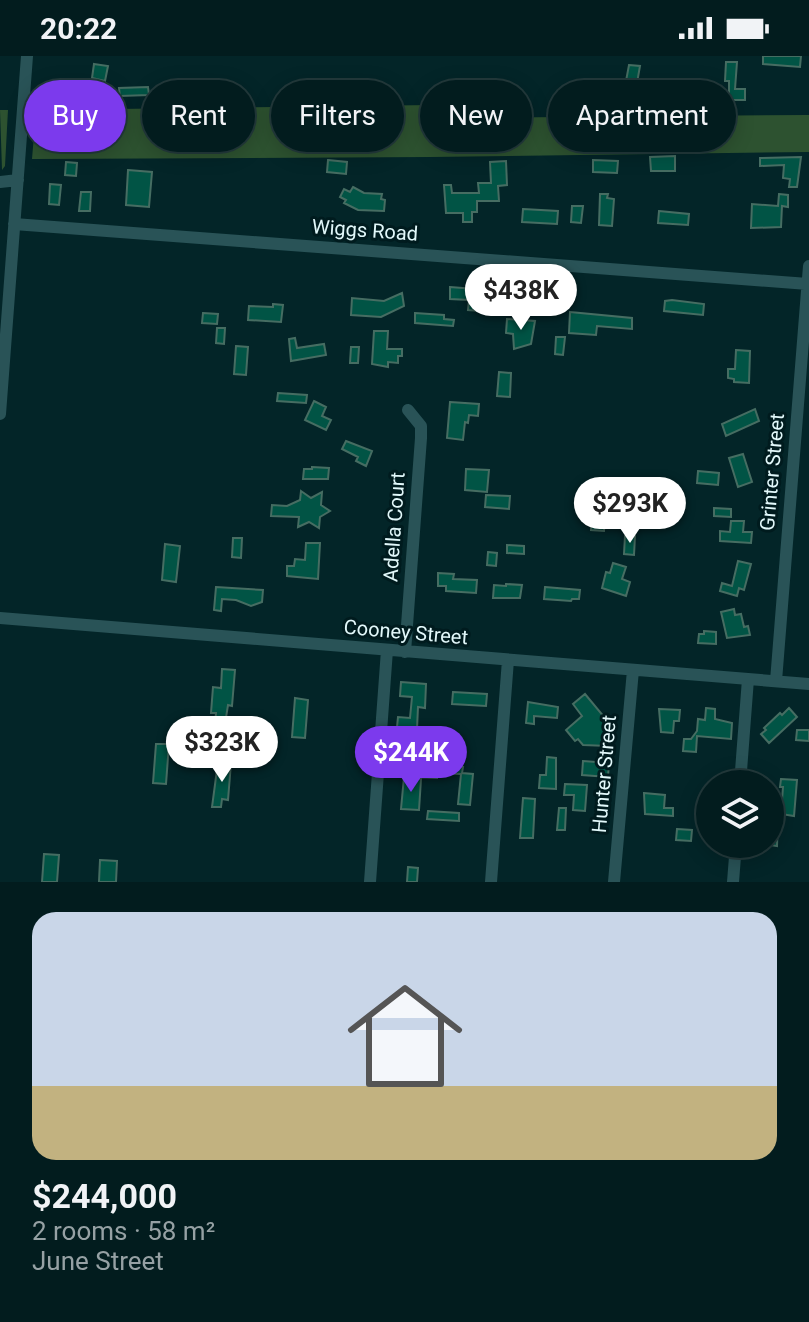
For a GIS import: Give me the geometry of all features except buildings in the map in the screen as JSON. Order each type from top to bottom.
[{"type":"street","points":[[0,414],[27,56]]},
{"type":"street","points":[[0,182],[18,180]]},
{"type":"street","name":"Wiggs Road","points":[[14,224],[808,284]]},
{"type":"street","name":"Grinter Street","points":[[776,681],[809,266]]},
{"type":"street","name":"Adella Court","points":[[405,652],[421,426],[408,410]]},
{"type":"street","name":"Cooney Street","points":[[0,618],[809,684]]},
{"type":"street","points":[[370,882],[387,650]]},
{"type":"street","points":[[491,882],[508,660]]},
{"type":"street","name":"Hunter Street","points":[[614,882],[633,670]]},
{"type":"street","points":[[741,770],[748,679]]},
{"type":"street","points":[[733,882],[735,858]]},
{"type":"green space","points":[[404,105],[420,105],[420,152],[532,152],[532,117],[548,117],[548,152],[736,152],[736,116],[809,115],[809,152],[32,159],[33,152],[126,152],[126,109],[142,109],[142,152],[255,152],[255,107],[271,107],[271,152],[404,152]]},
{"type":"green space","points":[[0,110],[8,110],[5,166],[2,170]]}]
